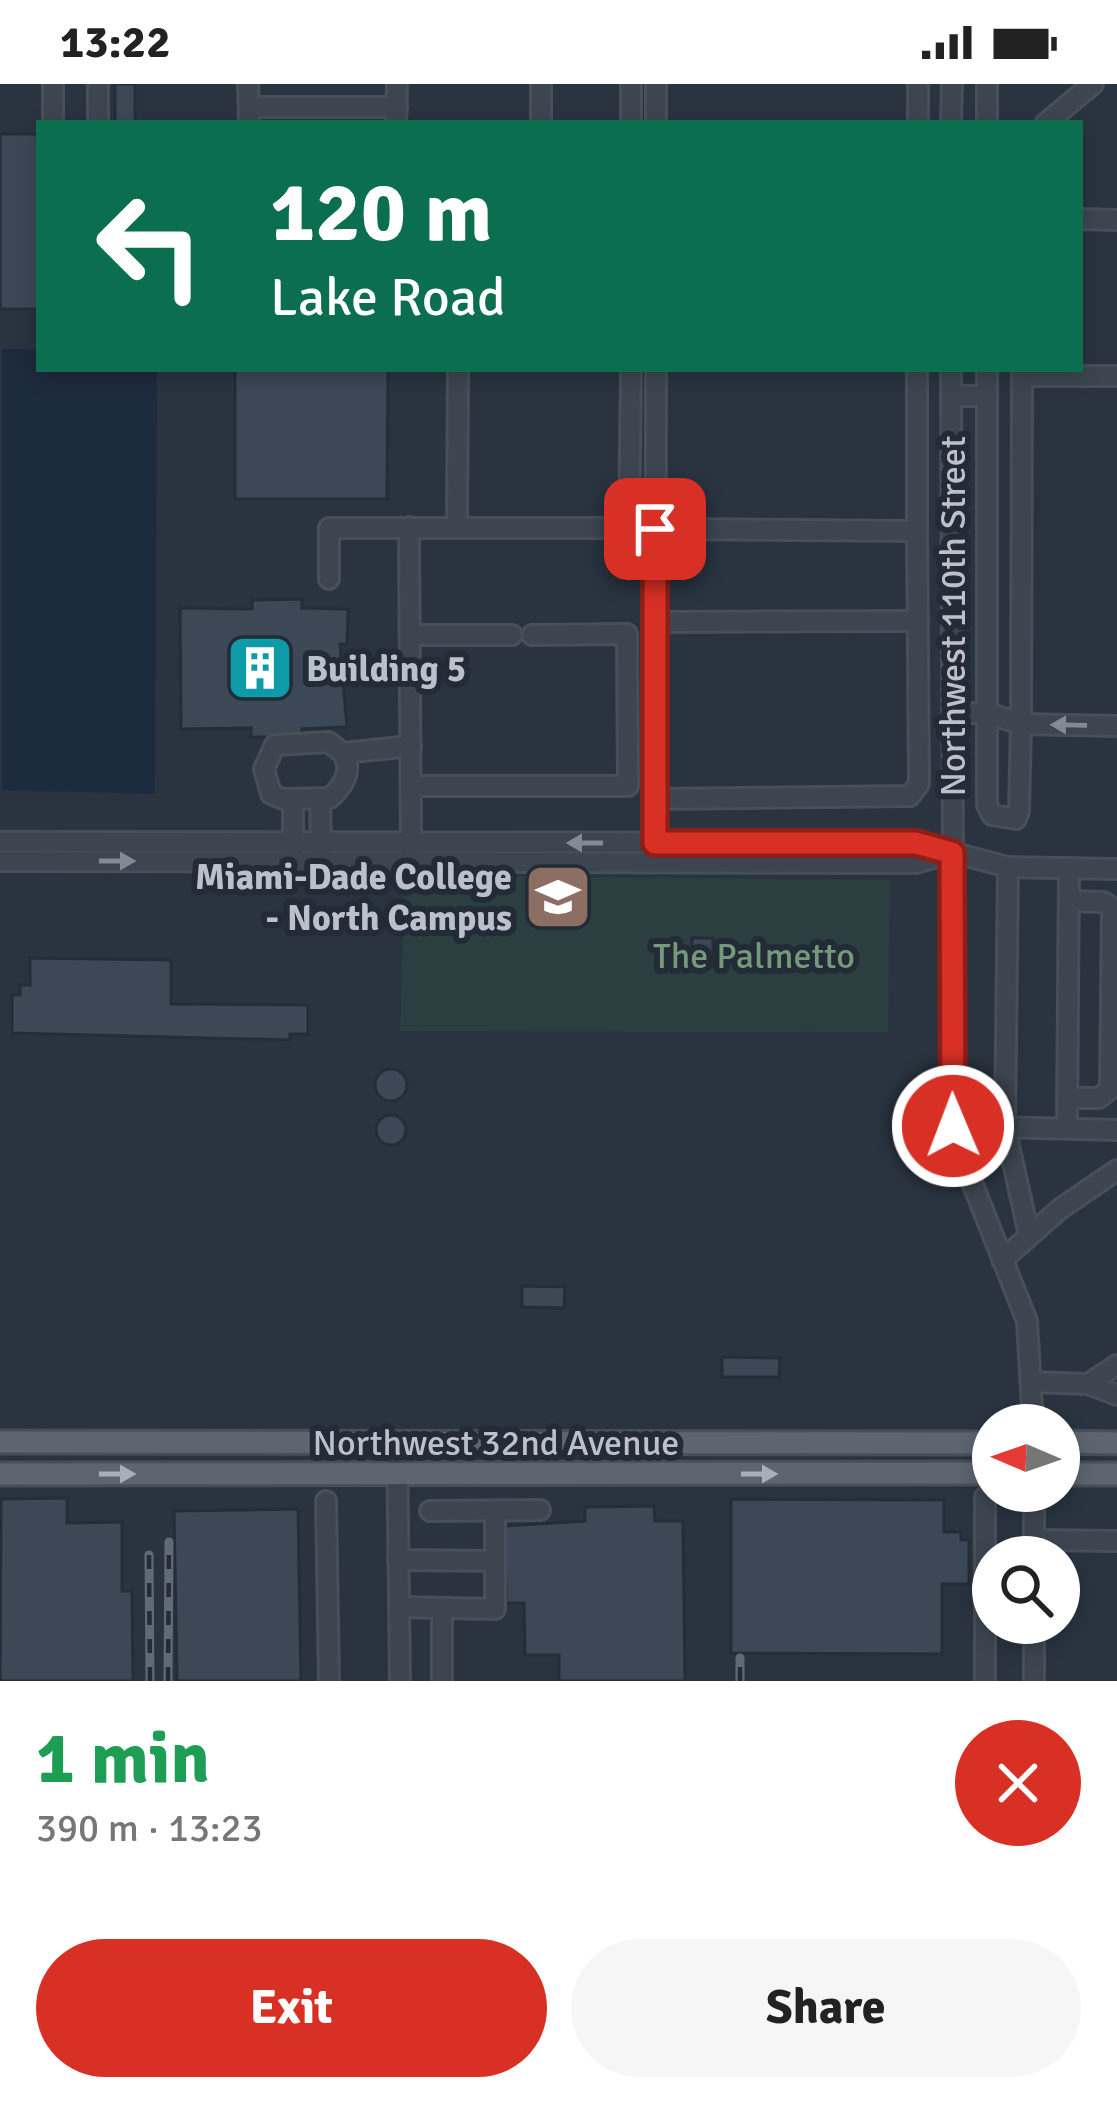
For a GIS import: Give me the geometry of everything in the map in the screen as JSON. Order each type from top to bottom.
[{"type":"main road","name":"Northwest 32nd Avenue","points":[[0,1442],[972,1443]]},
{"type":"main road","points":[[1080,1442],[1117,1443]]},
{"type":"main road","name":"Northwest 32nd Avenue","points":[[0,1474],[972,1473]]},
{"type":"main road","points":[[1080,1474],[1117,1474]]},
{"type":"street","points":[[53,84],[53,118]]},
{"type":"street","points":[[98,84],[98,118]]},
{"type":"street","points":[[248,84],[249,115],[396,115],[397,84]]},
{"type":"street","points":[[541,84],[541,120]]},
{"type":"street","points":[[918,84],[918,120]]},
{"type":"street","points":[[952,84],[952,120]]},
{"type":"street","points":[[987,84],[987,120]]},
{"type":"street","points":[[1050,120],[1093,84]]},
{"type":"street","points":[[631,120],[631,87],[656,87],[656,120]]},
{"type":"street","points":[[1083,220],[1117,220]]},
{"type":"street","points":[[457,526],[458,372]]},
{"type":"street","points":[[328,579],[329,528],[629,528],[631,372]]},
{"type":"street","points":[[655,852],[656,372]]},
{"type":"street","points":[[655,799],[910,796],[919,784],[917,372]]},
{"type":"street","name":"Northwest 110th Street","points":[[951,372],[953,1126],[963,1173],[1027,1321],[1033,1404]]},
{"type":"street","points":[[987,372],[987,805],[998,819],[1016,819],[1019,811],[1022,373],[1117,376]]},
{"type":"street","points":[[951,396],[988,396]]},
{"type":"street","points":[[409,526],[411,852]]},
{"type":"street","points":[[655,529],[917,531]]},
{"type":"street","points":[[655,622],[918,621]]},
{"type":"street","points":[[411,786],[628,786],[627,634],[532,634]]},
{"type":"street","points":[[410,635],[512,635]]},
{"type":"street","points":[[952,713],[988,713],[1022,724],[1117,726]]},
{"type":"street","points":[[328,742],[343,753],[348,771],[343,786],[331,798],[293,800],[271,794],[266,784],[267,754],[274,745],[328,742]]},
{"type":"street","points":[[343,753],[411,746]]},
{"type":"street","points":[[320,799],[321,852]]},
{"type":"street","points":[[293,800],[294,852]]},
{"type":"street","points":[[0,842],[294,852]]},
{"type":"street","points":[[0,861],[294,852],[655,852],[916,843],[1008,867],[1117,869]]},
{"type":"street","points":[[1008,867],[1005,1126],[1029,1235]]},
{"type":"street","points":[[1067,1128],[1069,868]]},
{"type":"street","points":[[1067,1098],[1099,1099],[1111,1089],[1112,908],[1104,902],[1069,902]]},
{"type":"street","points":[[953,1126],[1117,1130]]},
{"type":"street","points":[[1001,1260],[1117,1170]]},
{"type":"street","points":[[1088,1384],[1117,1365]]},
{"type":"street","points":[[1033,1382],[1088,1384],[1117,1395]]},
{"type":"street","points":[[398,1443],[400,1681]]},
{"type":"street","points":[[326,1501],[329,1681]]},
{"type":"street","points":[[430,1511],[539,1510]]},
{"type":"street","points":[[399,1607],[495,1609],[495,1511]]},
{"type":"street","points":[[985,1512],[985,1681]]},
{"type":"street","points":[[1080,1544],[1117,1541]]},
{"type":"street","points":[[398,1559],[495,1561]]},
{"type":"street","points":[[442,1608],[442,1681]]},
{"type":"street","points":[[1034,1644],[1034,1681]]},
{"type":"green space","name":"The Palmetto","points":[[405,875],[890,880],[888,1032],[400,1031]]},
{"type":"water","points":[[2,349],[36,349],[36,372],[157,372],[155,794],[2,790]]},
{"type":"building","points":[[115,84],[135,84],[135,120],[115,120]]},
{"type":"building","points":[[0,134],[36,134],[36,309],[0,309]]},
{"type":"building","points":[[235,372],[388,372],[387,499],[235,499]]},
{"type":"building","name":"Building 5","points":[[302,599],[302,608],[348,609],[347,645],[340,644],[347,727],[302,729],[301,737],[251,737],[251,728],[181,729],[180,608],[252,609],[252,600]]},
{"type":"building","points":[[692,938],[713,938],[713,966],[692,967]]},
{"type":"building","points":[[30,958],[171,960],[171,1004],[308,1005],[308,1034],[290,1034],[290,1040],[12,1033],[12,995],[20,995],[20,985],[30,985]]},
{"type":"building","points":[[391,1069],[402,1074],[407,1085],[402,1096],[391,1101],[380,1096],[375,1085],[380,1074]]},
{"type":"building","points":[[391,1115],[402,1119],[406,1130],[402,1141],[391,1145],[380,1141],[376,1130],[380,1119]]},
{"type":"building","points":[[522,1286],[565,1287],[564,1308],[522,1307]]},
{"type":"building","points":[[722,1357],[780,1358],[779,1377],[722,1377]]},
{"type":"building","points":[[67,1498],[67,1523],[122,1522],[122,1591],[132,1591],[133,1681],[0,1681],[1,1499]]},
{"type":"building","points":[[731,1499],[944,1500],[944,1532],[961,1532],[961,1540],[969,1540],[969,1584],[942,1584],[942,1654],[731,1653]]},
{"type":"building","points":[[654,1506],[655,1521],[683,1521],[685,1681],[559,1681],[559,1655],[525,1655],[524,1603],[506,1603],[505,1526],[585,1521],[585,1507]]},
{"type":"building","points":[[298,1509],[301,1681],[177,1681],[174,1511]]},
{"type":"railway","points":[[168,1681],[169,1542]]},
{"type":"railway","points":[[149,1555],[150,1681]]},
{"type":"railway","points":[[740,1658],[740,1681]]},
{"type":"place","name":"Building 5","points":[[260,668]]},
{"type":"place","name":"Miami-Dade College - North Campus","points":[[558,897]]},
{"type":"route","points":[[655,529],[655,843],[916,843],[952,853],[953,1126]]}]
